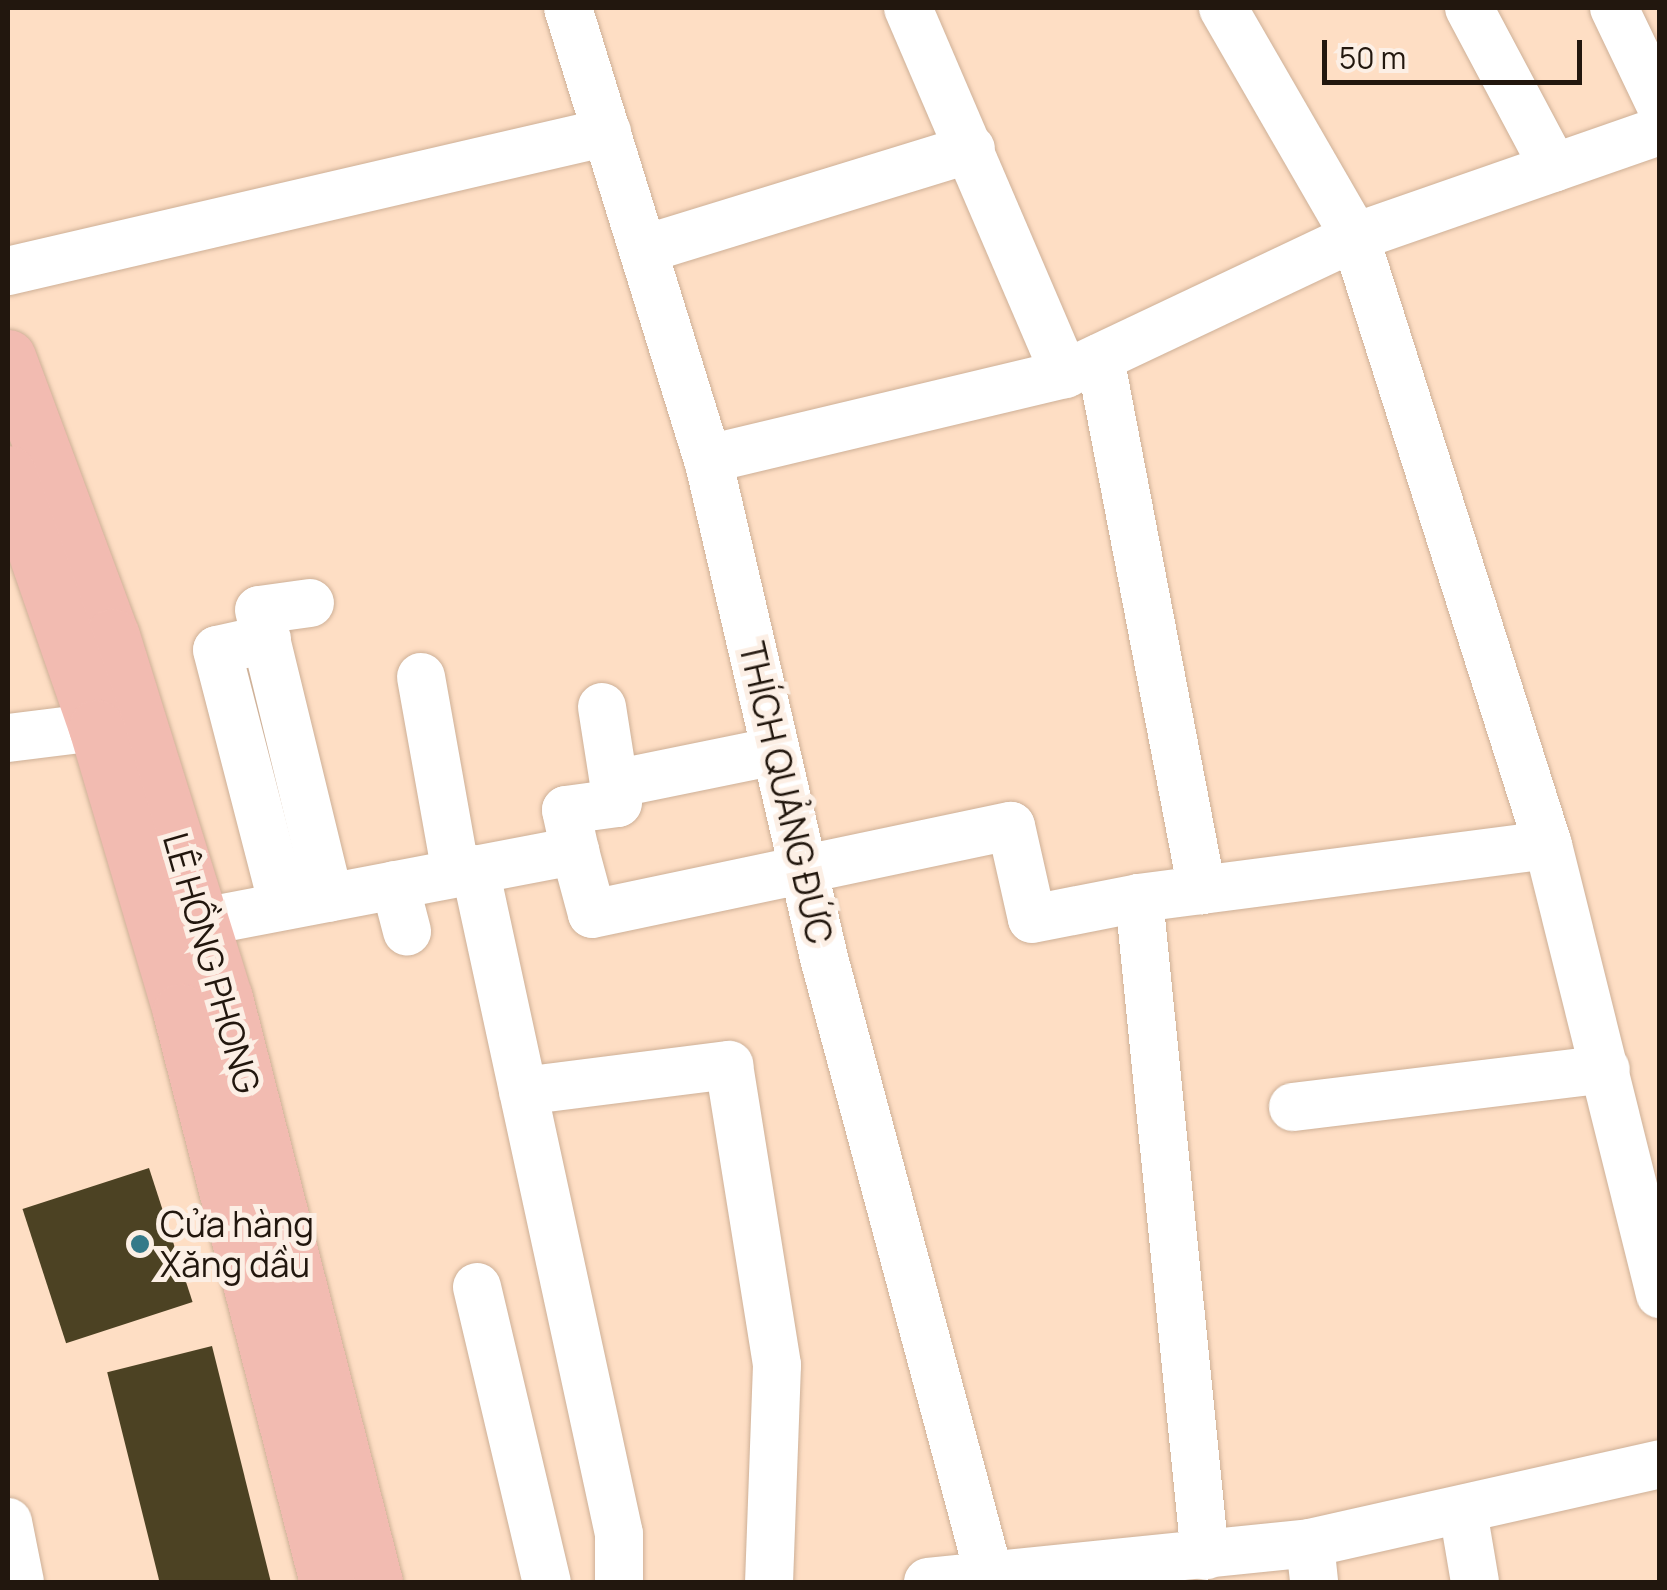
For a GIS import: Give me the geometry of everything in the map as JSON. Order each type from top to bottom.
[{"type":"main road","name":"LÊ HỒNG PHONG","points":[[8,357],[112,636],[202,922],[202,1005]]},
{"type":"main road","name":"LÊ HỒNG PHONG","points":[[8,473],[96,727],[202,1005],[249,1178],[375,1582]]},
{"type":"main road","name":"LÊ HỒNG PHONG","points":[[249,1178],[327,1582]]},
{"type":"street","name":"THÍCH QUẢNG ĐỨC","points":[[568,8],[708,459],[803,866],[991,1580]]},
{"type":"street","points":[[908,8],[971,150],[1083,366],[1202,890]]},
{"type":"street","points":[[1223,8],[1355,236],[1548,846],[1660,1294]]},
{"type":"street","points":[[1469,8],[1554,168]]},
{"type":"street","points":[[1614,8],[1660,104]]},
{"type":"street","points":[[708,459],[1083,366],[1355,236],[1660,131]]},
{"type":"street","points":[[8,271],[607,132]]},
{"type":"street","points":[[645,249],[971,150]]},
{"type":"street","points":[[306,902],[217,650],[266,640],[259,610],[310,603]]},
{"type":"street","points":[[421,677],[466,871],[524,1091],[619,1534],[619,1582]]},
{"type":"street","points":[[602,707],[618,803],[566,810],[592,914],[803,866],[1011,826],[1032,919],[1139,898],[1548,846]]},
{"type":"street","points":[[8,738],[96,727]]},
{"type":"street","points":[[614,784],[776,751]]},
{"type":"street","points":[[202,922],[575,851]]},
{"type":"street","points":[[395,885],[406,931]]},
{"type":"street","points":[[1139,898],[1205,1556]]},
{"type":"street","points":[[524,1091],[729,1065],[776,1365],[769,1582]]},
{"type":"street","points":[[1293,1107],[1606,1069]]},
{"type":"street","points":[[477,1287],[546,1582]]},
{"type":"street","points":[[928,1582],[991,1580],[1205,1556],[1312,1563],[1463,1511],[1660,1464]]},
{"type":"street","points":[[1463,1511],[1475,1582]]},
{"type":"street","points":[[8,1522],[20,1582]]},
{"type":"building","points":[[149,1168],[193,1302],[66,1343],[23,1209]]},
{"type":"building","points":[[212,1346],[271,1582],[160,1582],[107,1372]]},
{"type":"place","name":"Cửa hàng Xăng dầu","points":[[140,1244]]}]
